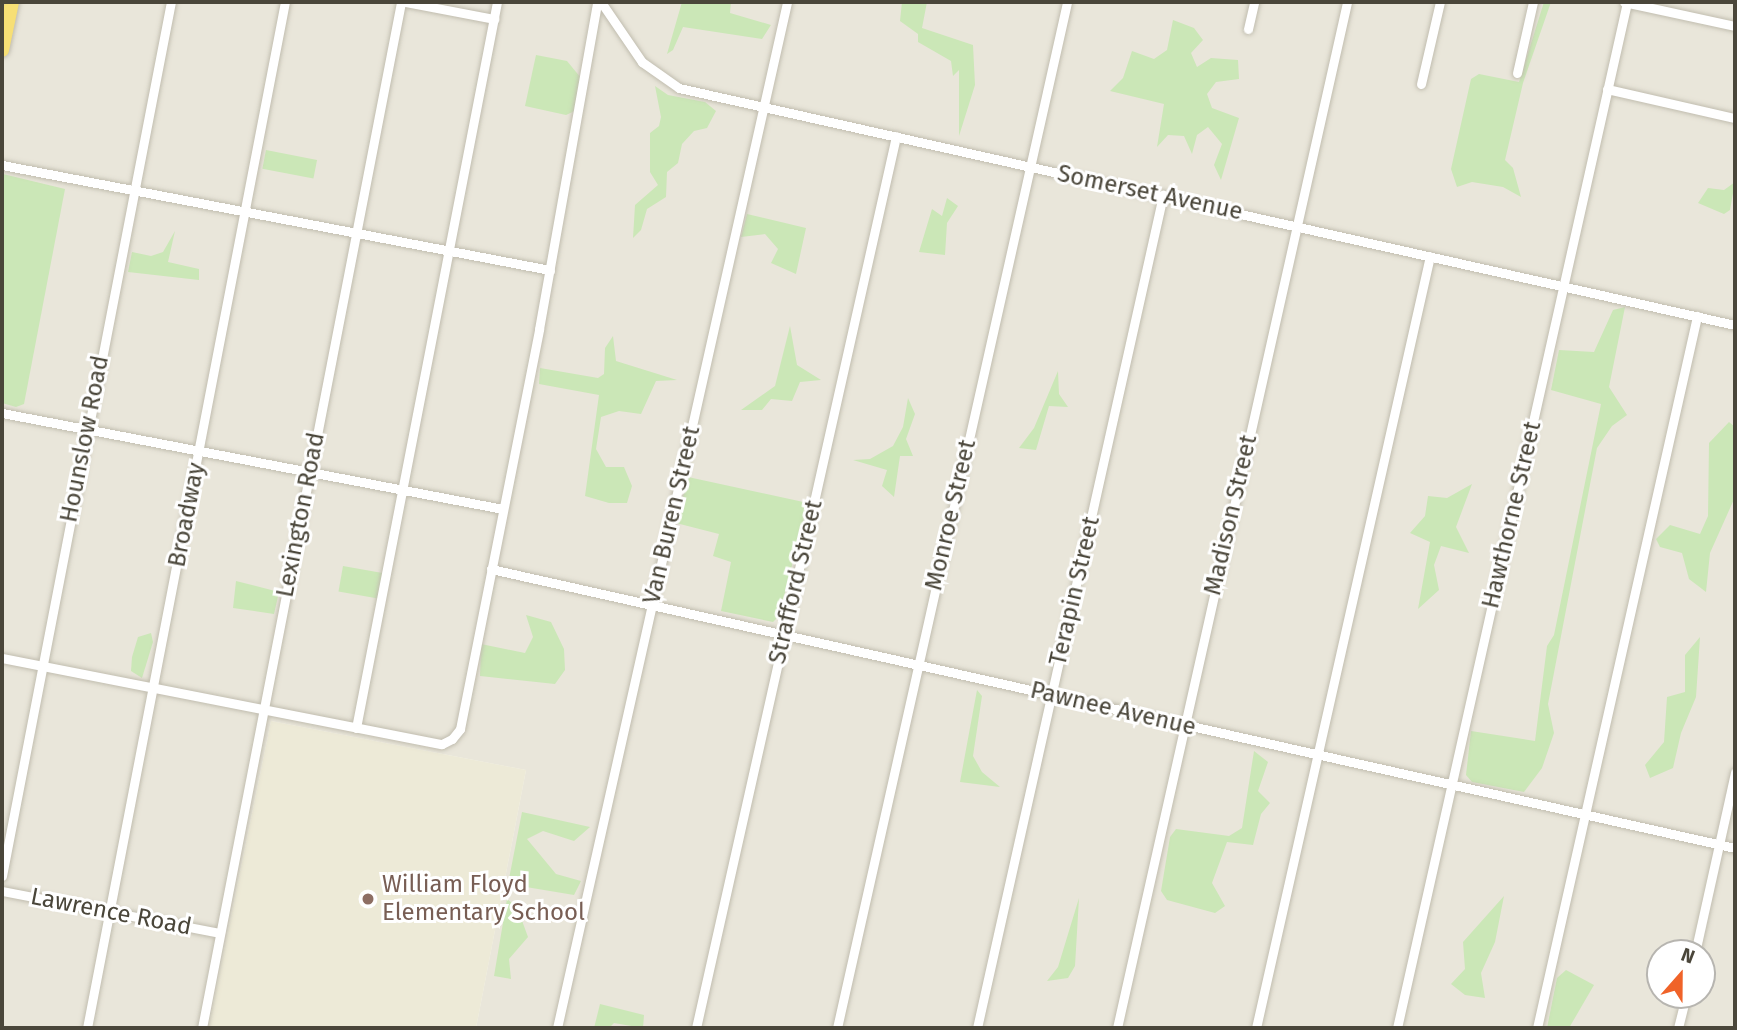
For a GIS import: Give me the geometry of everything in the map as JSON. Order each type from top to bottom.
[{"type":"highway","points":[[2,50],[12,2]]},
{"type":"street","name":"Hounslow Road","points":[[2,876],[171,2]]},
{"type":"street","name":"Broadway","points":[[87,1028],[285,2]]},
{"type":"street","points":[[403,2],[494,19]]},
{"type":"street","name":"Lexington Road","points":[[202,1028],[355,232],[403,2]]},
{"type":"street","points":[[356,727],[498,2]]},
{"type":"street","points":[[2,657],[442,744],[460,729],[550,270],[599,2]]},
{"type":"street","name":"Somerset Avenue","points":[[599,2],[642,62],[662,80],[764,107],[1735,325]]},
{"type":"street","name":"Van Buren Street","points":[[557,1028],[787,2]]},
{"type":"street","name":"Monroe Street","points":[[837,1028],[1067,2]]},
{"type":"street","points":[[1248,29],[1254,2]]},
{"type":"street","name":"Madison Street","points":[[1117,1028],[1347,2]]},
{"type":"street","points":[[1421,84],[1440,2]]},
{"type":"street","points":[[1517,73],[1533,2]]},
{"type":"street","points":[[1626,2],[1735,26]]},
{"type":"street","name":"Hawthorne Street","points":[[1397,1028],[1626,2]]},
{"type":"street","points":[[1608,89],[1735,118]]},
{"type":"street","name":"Strafford Street","points":[[696,1028],[896,136]]},
{"type":"street","points":[[2,165],[550,270]]},
{"type":"street","name":"Terapin Street","points":[[977,1028],[1163,195]]},
{"type":"street","points":[[1256,1028],[1430,256]]},
{"type":"street","points":[[1537,1028],[1697,316]]},
{"type":"street","points":[[2,413],[503,509]]},
{"type":"street","name":"Pawnee Avenue","points":[[491,569],[1735,848]]},
{"type":"street","points":[[1698,939],[1735,772]]},
{"type":"street","name":"Lawrence Road","points":[[2,891],[220,933]]},
{"type":"street","points":[[1678,1028],[1683,1009]]},
{"type":"shaded area","points":[[2,2],[1735,2],[1735,1028],[476,1028],[526,770],[271,721],[208,1028],[2,1028]]},
{"type":"shaded area","name":"William Floyd Elementary School","points":[[271,721],[526,770],[476,1028],[208,1028]]},
{"type":"green space","points":[[682,2],[731,2],[730,13],[771,25],[762,39],[683,27],[673,50],[667,54]]},
{"type":"green space","points":[[902,2],[927,2],[922,28],[973,45],[975,85],[959,136],[959,70],[953,76],[951,61],[918,42],[918,34],[900,21]]},
{"type":"green space","points":[[1544,2],[1551,2],[1523,83],[1505,160],[1513,168],[1521,197],[1503,187],[1472,182],[1457,187],[1451,169],[1471,79],[1479,74],[1519,82]]},
{"type":"green space","points":[[1173,20],[1194,28],[1203,40],[1191,53],[1197,67],[1211,58],[1238,60],[1239,79],[1216,82],[1207,94],[1212,108],[1239,118],[1221,180],[1214,165],[1222,144],[1208,127],[1197,135],[1192,154],[1184,136],[1168,135],[1157,147],[1164,104],[1110,91],[1123,78],[1132,51],[1154,59],[1167,50]]},
{"type":"green space","points":[[536,55],[567,61],[581,78],[575,111],[566,115],[525,106]]},
{"type":"green space","points":[[655,86],[668,95],[705,102],[716,111],[707,128],[694,131],[682,144],[678,163],[667,172],[666,197],[647,209],[641,230],[633,238],[635,205],[658,185],[650,172],[650,133],[659,126],[661,117]]},
{"type":"green space","points":[[266,150],[317,160],[313,179],[262,169]]},
{"type":"green space","points":[[3,174],[65,189],[24,404],[16,407],[2,403]]},
{"type":"green space","points":[[1735,182],[1730,210],[1724,214],[1698,203],[1708,188],[1724,190]]},
{"type":"green space","points":[[947,198],[958,206],[947,223],[945,255],[919,252],[932,209],[942,216]]},
{"type":"green space","points":[[747,214],[806,228],[796,274],[771,263],[778,249],[765,234],[741,237]]},
{"type":"green space","points":[[175,231],[168,262],[199,269],[199,280],[128,272],[132,252],[151,256],[163,252]]},
{"type":"green space","points":[[1625,307],[1609,387],[1627,415],[1612,426],[1597,448],[1548,704],[1554,733],[1542,768],[1524,792],[1472,782],[1466,775],[1471,731],[1535,741],[1547,646],[1554,635],[1601,404],[1551,390],[1559,350],[1594,352],[1613,310]]},
{"type":"green space","points":[[790,326],[797,365],[821,380],[800,382],[792,401],[771,399],[762,410],[741,410],[775,386]]},
{"type":"green space","points":[[613,336],[616,361],[677,380],[656,381],[641,414],[619,411],[601,417],[596,449],[606,467],[624,467],[632,486],[627,503],[609,503],[585,496],[599,395],[539,384],[540,368],[598,378],[604,374],[605,348]]},
{"type":"green space","points":[[1058,371],[1059,394],[1068,407],[1049,406],[1036,450],[1019,448],[1034,428]]},
{"type":"green space","points":[[908,398],[915,414],[906,439],[913,456],[900,456],[894,497],[882,486],[887,470],[853,460],[870,459],[893,446],[903,427]]},
{"type":"green space","points":[[1729,422],[1735,427],[1735,497],[1710,553],[1706,592],[1689,579],[1682,553],[1660,547],[1656,539],[1670,525],[1700,534],[1708,516],[1709,443]]},
{"type":"green space","points":[[688,477],[808,503],[779,616],[773,622],[721,611],[731,562],[713,556],[719,534],[676,523]]},
{"type":"green space","points":[[1472,484],[1456,527],[1469,553],[1441,546],[1434,565],[1439,590],[1418,609],[1430,542],[1410,533],[1425,516],[1428,496],[1447,498]]},
{"type":"green space","points":[[343,566],[382,573],[378,599],[338,592]]},
{"type":"green space","points":[[236,581],[279,592],[274,614],[233,608]]},
{"type":"green space","points":[[526,615],[551,622],[564,649],[565,670],[555,684],[480,676],[481,644],[525,653],[533,637]]},
{"type":"green space","points":[[151,633],[153,642],[142,678],[131,671],[132,657],[138,637]]},
{"type":"green space","points":[[1700,637],[1696,697],[1681,733],[1673,768],[1650,778],[1645,765],[1664,742],[1667,697],[1685,692],[1685,655]]},
{"type":"green space","points":[[977,690],[982,696],[973,756],[982,772],[1000,787],[960,782]]},
{"type":"green space","points":[[1254,751],[1268,762],[1258,791],[1270,803],[1261,814],[1253,845],[1227,842],[1212,883],[1225,906],[1215,913],[1167,900],[1161,891],[1170,837],[1176,829],[1229,836],[1242,828]]},
{"type":"green space","points":[[522,812],[590,827],[574,841],[543,831],[527,839],[556,874],[581,881],[574,895],[508,884]]},
{"type":"green space","points":[[1504,896],[1495,942],[1481,973],[1485,998],[1465,995],[1451,984],[1465,969],[1463,942]]},
{"type":"green space","points":[[1079,898],[1075,966],[1068,978],[1047,981],[1058,967]]},
{"type":"green space","points":[[507,899],[517,907],[528,937],[509,959],[511,979],[494,976]]},
{"type":"green space","points":[[1566,970],[1594,985],[1569,1028],[1547,1028],[1557,978]]},
{"type":"green space","points":[[600,1004],[644,1015],[643,1028],[614,1023],[609,1028],[594,1028]]},
{"type":"place","name":"William Floyd Elementary School","points":[[368,899]]}]
